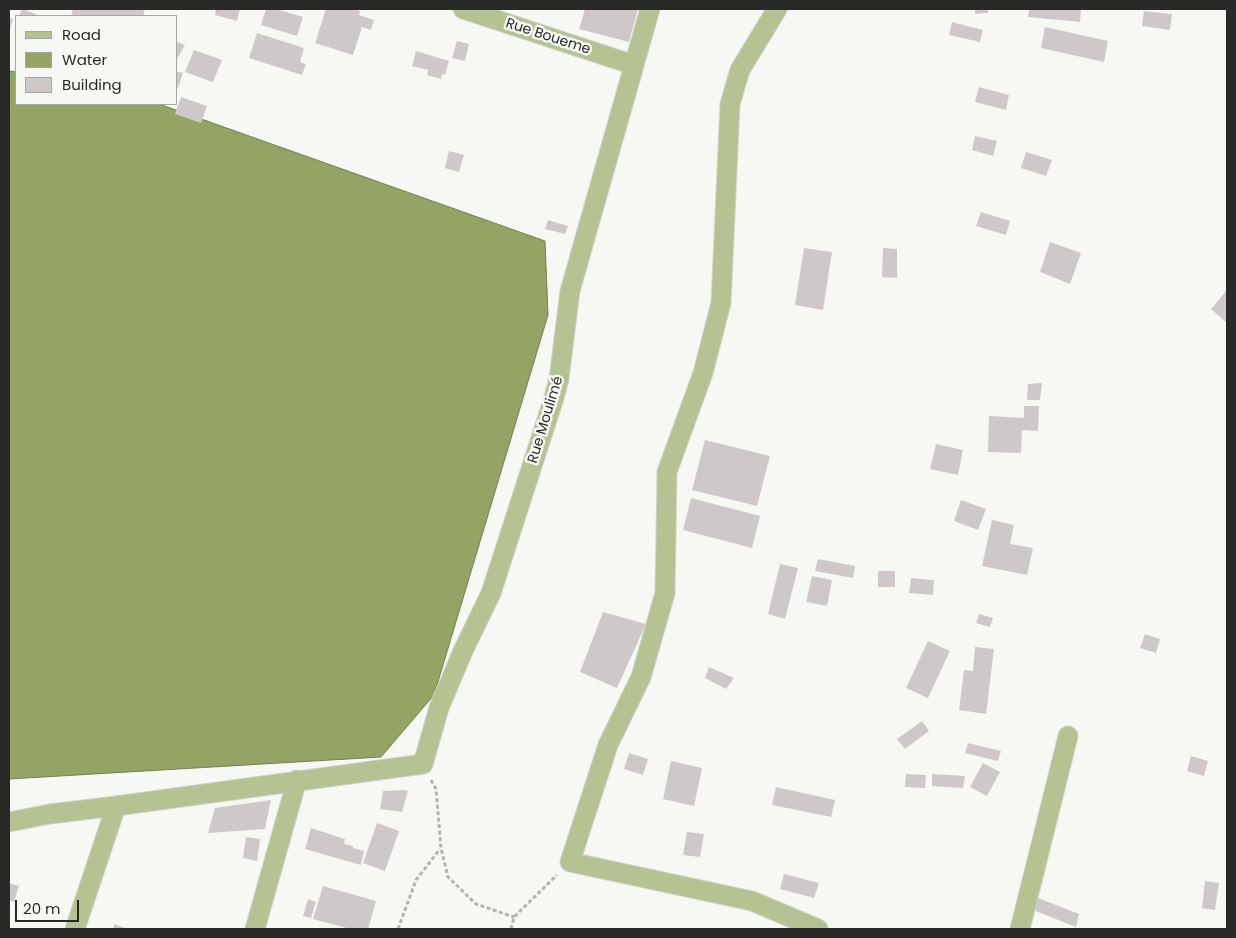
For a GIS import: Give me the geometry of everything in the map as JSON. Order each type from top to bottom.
[{"type":"street","name":"Rue Moulimé","points":[[423,764],[439,708],[463,651],[491,593],[560,379],[570,291],[650,9]]},
{"type":"street","points":[[777,9],[740,70],[730,104],[721,303],[703,374],[667,472],[665,593],[641,677],[608,745],[570,862],[752,901],[818,929]]},
{"type":"street","name":"Rue Boueme","points":[[469,10],[634,65]]},
{"type":"street","points":[[1020,929],[1068,736]]},
{"type":"street","points":[[9,822],[50,814],[423,764]]},
{"type":"street","points":[[255,929],[297,780]]},
{"type":"street","points":[[75,929],[116,806]]},
{"type":"path","points":[[423,764],[436,789],[441,848],[448,877],[476,904],[514,917]]},
{"type":"path","points":[[398,929],[416,880],[441,848]]},
{"type":"path","points":[[510,929],[514,917],[570,862]]},
{"type":"water","points":[[9,71],[15,72],[15,105],[162,105],[545,241],[548,315],[434,695],[381,757],[9,779]]},
{"type":"building","points":[[22,9],[36,14],[36,15],[19,15]]},
{"type":"building","points":[[73,9],[145,9],[143,15],[71,15]]},
{"type":"building","points":[[216,9],[240,9],[237,21],[215,15]]},
{"type":"building","points":[[266,9],[276,9],[303,17],[297,36],[261,25]]},
{"type":"building","points":[[326,9],[352,9],[360,11],[359,15],[374,20],[371,30],[362,27],[353,55],[315,43]]},
{"type":"building","points":[[585,9],[638,9],[629,42],[579,29]]},
{"type":"building","points":[[975,9],[988,9],[988,13],[975,14]]},
{"type":"building","points":[[1029,9],[1081,9],[1080,22],[1028,17]]},
{"type":"building","points":[[1144,11],[1172,14],[1170,30],[1142,26]]},
{"type":"building","points":[[9,18],[13,19],[9,32]]},
{"type":"building","points":[[952,22],[983,30],[980,42],[949,35]]},
{"type":"building","points":[[1045,27],[1108,41],[1104,62],[1041,48]]},
{"type":"building","points":[[257,33],[304,48],[300,62],[306,64],[302,75],[249,58]]},
{"type":"building","points":[[457,41],[469,44],[465,61],[452,58]]},
{"type":"building","points":[[178,42],[185,45],[178,57]]},
{"type":"building","points":[[194,50],[222,60],[213,82],[185,72]]},
{"type":"building","points":[[416,51],[449,61],[445,75],[442,74],[441,79],[427,75],[428,70],[412,66]]},
{"type":"building","points":[[178,72],[183,73],[178,88]]},
{"type":"building","points":[[979,87],[1009,95],[1006,110],[975,102]]},
{"type":"building","points":[[181,97],[207,106],[201,123],[175,114]]},
{"type":"building","points":[[975,136],[997,141],[993,156],[972,150]]},
{"type":"building","points":[[449,151],[464,155],[459,172],[445,168]]},
{"type":"building","points":[[1026,152],[1052,160],[1046,176],[1021,168]]},
{"type":"building","points":[[981,212],[1010,221],[1006,235],[976,226]]},
{"type":"building","points":[[548,220],[568,226],[565,234],[545,229]]},
{"type":"building","points":[[1050,242],[1081,253],[1070,284],[1040,272]]},
{"type":"building","points":[[804,248],[832,252],[823,310],[795,305]]},
{"type":"building","points":[[883,248],[897,249],[897,278],[882,277]]},
{"type":"building","points":[[1227,290],[1227,323],[1211,309]]},
{"type":"building","points":[[1042,383],[1040,400],[1027,400],[1028,384]]},
{"type":"building","points":[[1024,406],[1039,406],[1038,431],[1022,430],[1021,453],[988,452],[989,416],[1024,418]]},
{"type":"building","points":[[705,440],[770,456],[757,506],[692,490]]},
{"type":"building","points":[[936,444],[963,450],[958,475],[930,469]]},
{"type":"building","points":[[691,498],[760,516],[752,548],[683,530]]},
{"type":"building","points":[[961,500],[986,509],[978,530],[954,521]]},
{"type":"building","points":[[992,520],[1014,525],[1010,544],[1033,548],[1027,575],[982,566]]},
{"type":"building","points":[[818,559],[855,566],[853,578],[815,571]]},
{"type":"building","points":[[780,564],[798,568],[785,619],[768,614]]},
{"type":"building","points":[[878,571],[895,571],[895,587],[878,587]]},
{"type":"building","points":[[812,576],[832,580],[827,606],[806,602]]},
{"type":"building","points":[[911,578],[934,580],[933,595],[909,593]]},
{"type":"building","points":[[603,612],[646,624],[617,688],[580,672]]},
{"type":"building","points":[[979,614],[993,618],[990,627],[976,623]]},
{"type":"building","points":[[1145,634],[1160,639],[1156,653],[1140,648]]},
{"type":"building","points":[[928,641],[950,651],[928,698],[906,688]]},
{"type":"building","points":[[975,647],[994,649],[986,714],[959,710],[964,670],[973,671]]},
{"type":"building","points":[[709,667],[734,678],[726,689],[705,678]]},
{"type":"building","points":[[922,721],[929,731],[905,749],[897,739]]},
{"type":"building","points":[[968,743],[1001,751],[998,761],[965,753]]},
{"type":"building","points":[[629,753],[648,759],[643,775],[624,769]]},
{"type":"building","points":[[1191,756],[1208,761],[1204,776],[1187,771]]},
{"type":"building","points":[[671,761],[702,768],[694,806],[663,799]]},
{"type":"building","points":[[983,763],[1000,772],[987,796],[970,787]]},
{"type":"building","points":[[906,774],[926,775],[925,788],[905,787]]},
{"type":"building","points":[[932,774],[965,776],[963,788],[932,786]]},
{"type":"building","points":[[776,787],[835,800],[831,817],[772,805]]},
{"type":"building","points":[[383,791],[408,791],[402,812],[380,809]]},
{"type":"building","points":[[271,800],[265,829],[208,833],[215,808]]},
{"type":"building","points":[[377,823],[399,831],[385,871],[363,863]]},
{"type":"building","points":[[311,828],[345,839],[344,844],[364,851],[361,865],[305,849]]},
{"type":"building","points":[[687,832],[704,834],[700,857],[683,855]]},
{"type":"building","points":[[246,837],[260,839],[257,861],[243,858]]},
{"type":"building","points":[[784,874],[819,883],[814,898],[780,889]]},
{"type":"building","points":[[1205,881],[1219,883],[1215,910],[1202,908]]},
{"type":"building","points":[[9,883],[19,886],[14,902],[9,900]]},
{"type":"building","points":[[323,886],[376,901],[368,929],[350,929],[313,919]]},
{"type":"building","points":[[1033,896],[1079,914],[1076,927],[1028,908]]},
{"type":"building","points":[[308,899],[316,902],[311,918],[303,916]]},
{"type":"building","points":[[115,924],[127,929],[113,929]]}]
